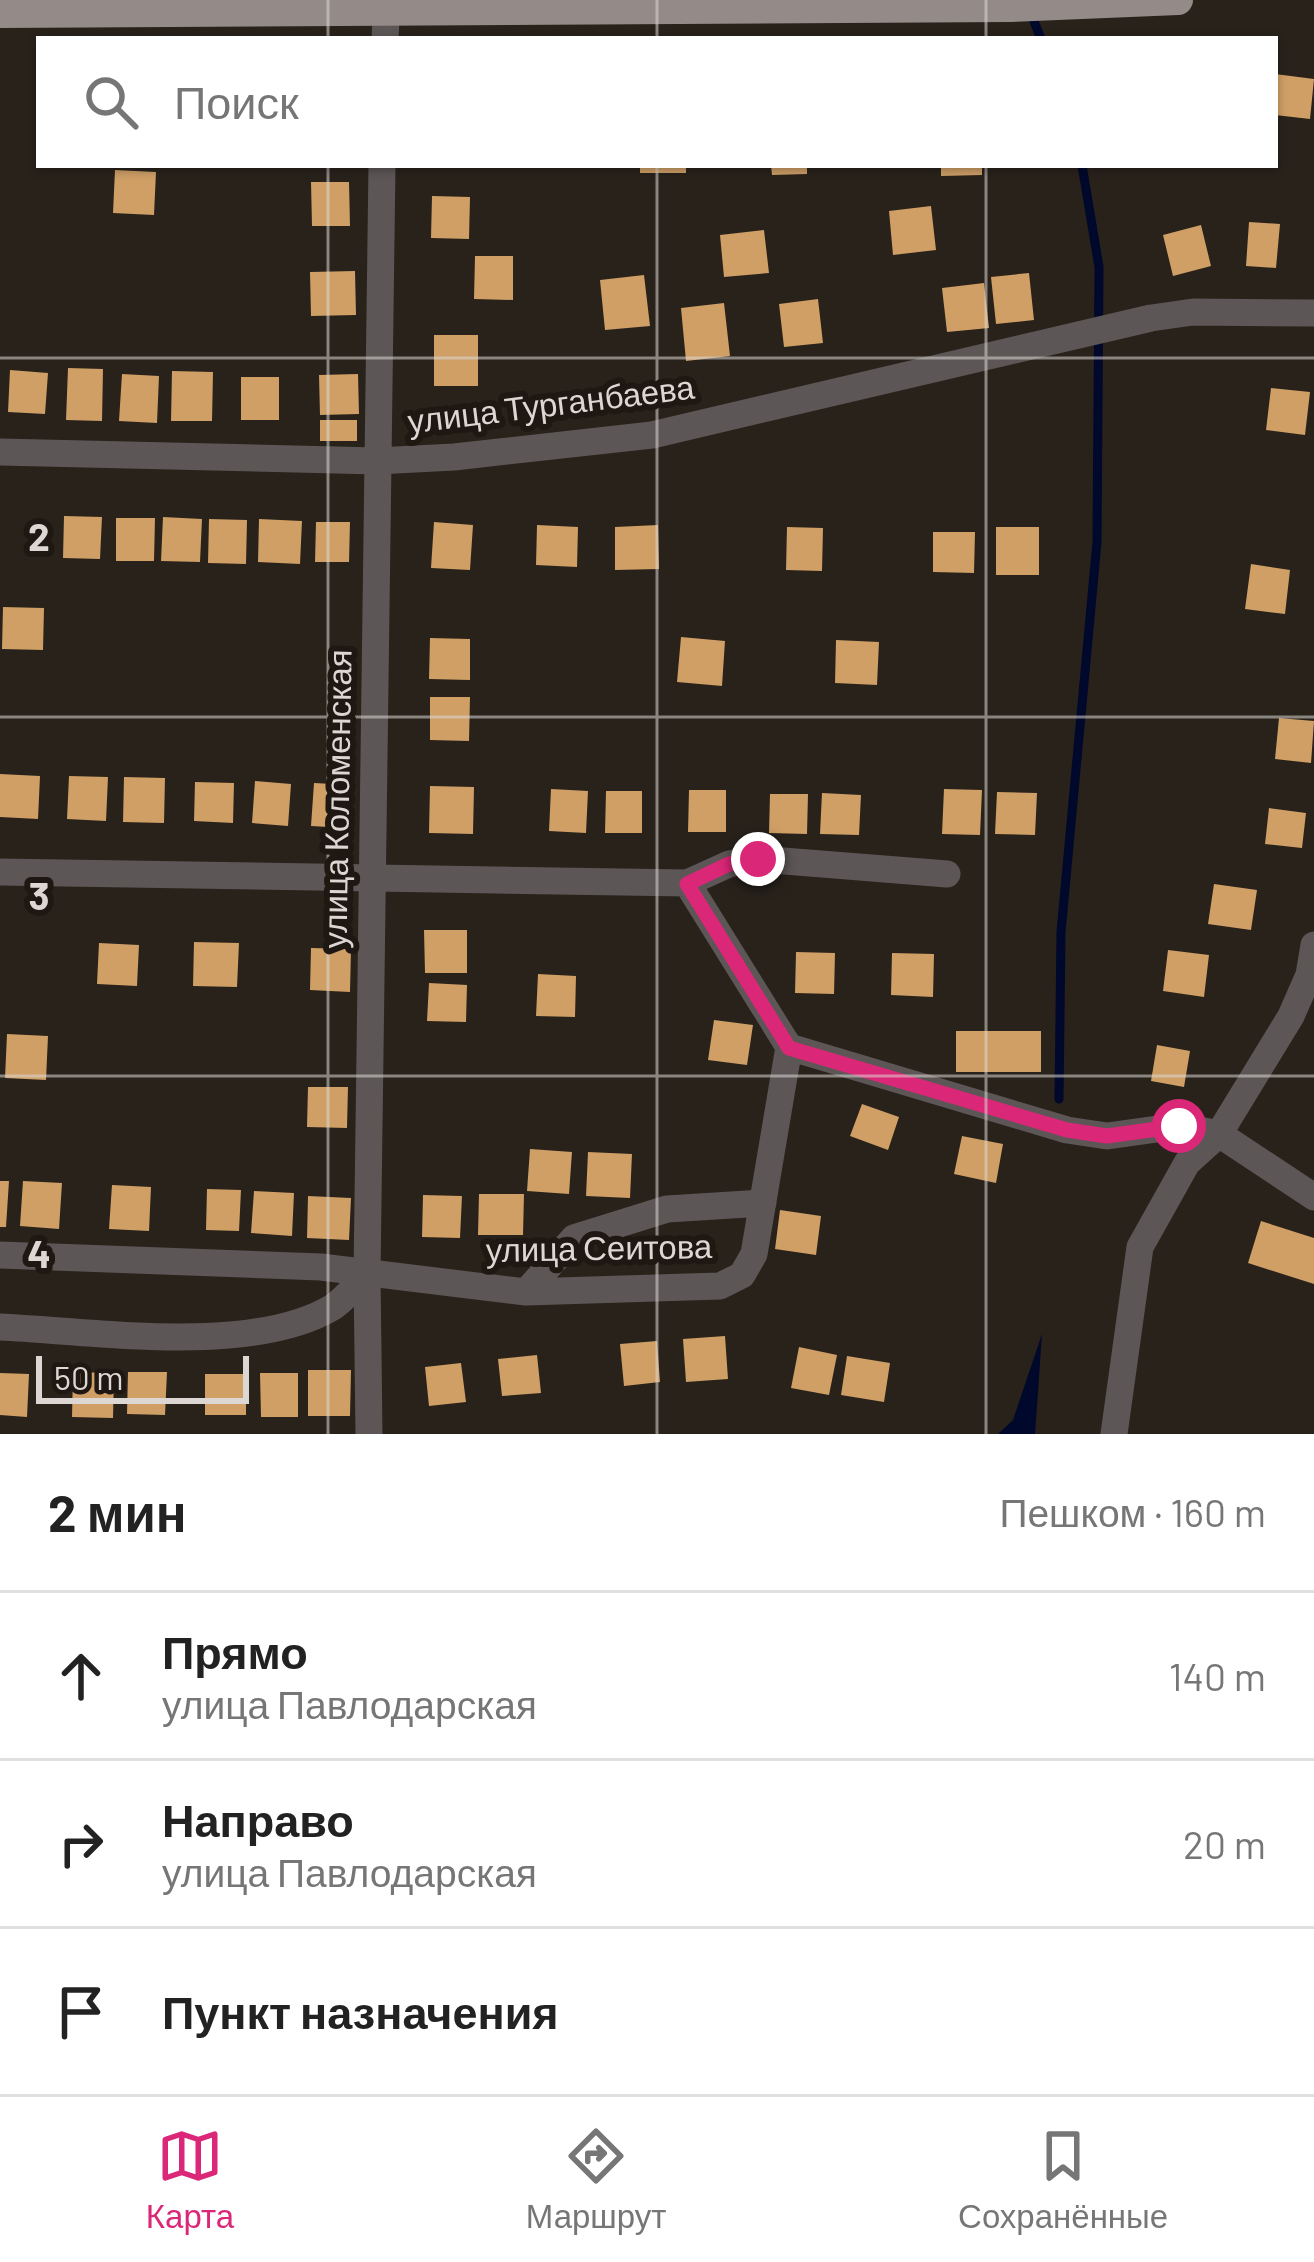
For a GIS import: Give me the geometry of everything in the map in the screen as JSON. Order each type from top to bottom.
[{"type":"main road","points":[[0,13],[386,16],[1010,7],[1178,0]]},
{"type":"street","name":"улица Коломенская","points":[[369,1434],[367,1274],[382,168]]},
{"type":"street","name":"улица Турганбаева","points":[[0,452],[376,460],[454,457],[652,435],[1151,318],[1193,312],[1314,313]]},
{"type":"street","points":[[0,872],[687,884],[729,864],[758,859],[947,874]]},
{"type":"street","points":[[687,884],[789,1048],[1067,1130],[1107,1136],[1179,1126],[1220,1134],[1314,1196]]},
{"type":"street","points":[[1114,1434],[1141,1247],[1187,1163],[1220,1134],[1291,1016],[1309,975],[1314,945]]},
{"type":"street","name":"улица Сеитова","points":[[0,1255],[322,1267],[526,1292],[720,1286],[742,1275],[754,1254],[789,1048]]},
{"type":"street","points":[[526,1292],[574,1238],[667,1209],[763,1203]]},
{"type":"street","points":[[0,1327],[239,1337],[334,1306],[367,1274]]},
{"type":"water","points":[[1042,1334],[1035,1434],[998,1434],[1013,1420]]},
{"type":"building","points":[[1278,74],[1314,79],[1310,119],[1278,115]]},
{"type":"building","points":[[640,168],[686,168],[686,173],[640,173]]},
{"type":"building","points":[[771,168],[807,168],[807,174],[772,175]]},
{"type":"building","points":[[941,168],[982,168],[982,175],[941,176]]},
{"type":"building","points":[[115,170],[156,172],[154,215],[113,213]]},
{"type":"building","points":[[311,182],[349,182],[350,226],[312,226]]},
{"type":"building","points":[[432,196],[470,197],[469,239],[431,238]]},
{"type":"building","points":[[931,206],[936,250],[893,255],[889,211]]},
{"type":"building","points":[[1249,222],[1280,224],[1276,268],[1246,266]]},
{"type":"building","points":[[1201,225],[1211,266],[1173,276],[1163,235]]},
{"type":"building","points":[[764,230],[769,273],[724,277],[720,235]]},
{"type":"building","points":[[475,256],[513,256],[513,300],[474,299]]},
{"type":"building","points":[[355,271],[356,315],[311,316],[310,272]]},
{"type":"building","points":[[1029,273],[1034,320],[996,324],[991,277]]},
{"type":"building","points":[[644,275],[650,326],[605,330],[600,280]]},
{"type":"building","points":[[984,283],[989,328],[947,332],[942,288]]},
{"type":"building","points":[[818,299],[823,343],[784,347],[779,304]]},
{"type":"building","points":[[724,303],[730,356],[686,361],[681,308]]},
{"type":"building","points":[[434,335],[478,335],[478,386],[434,386]]},
{"type":"building","points":[[68,368],[103,369],[102,421],[66,420]]},
{"type":"building","points":[[10,370],[48,373],[45,414],[8,412]]},
{"type":"building","points":[[172,371],[213,372],[212,421],[171,421]]},
{"type":"building","points":[[122,374],[159,376],[157,423],[119,421]]},
{"type":"building","points":[[358,374],[359,414],[320,415],[319,375]]},
{"type":"building","points":[[241,377],[279,377],[279,420],[241,420]]},
{"type":"building","points":[[1271,388],[1310,392],[1305,435],[1266,430]]},
{"type":"building","points":[[320,420],[357,420],[357,441],[320,441]]},
{"type":"building","points":[[64,516],[102,517],[100,559],[63,558]]},
{"type":"building","points":[[163,517],[202,519],[200,562],[161,561]]},
{"type":"building","points":[[116,518],[155,518],[154,561],[116,561]]},
{"type":"building","points":[[209,519],[247,520],[246,564],[208,563]]},
{"type":"building","points":[[259,519],[302,521],[300,564],[258,562]]},
{"type":"building","points":[[316,522],[350,522],[349,562],[315,562]]},
{"type":"building","points":[[434,522],[473,525],[470,570],[431,568]]},
{"type":"building","points":[[537,525],[578,527],[577,567],[536,565]]},
{"type":"building","points":[[658,525],[659,569],[615,570],[615,527]]},
{"type":"building","points":[[787,527],[823,528],[822,571],[786,570]]},
{"type":"building","points":[[996,527],[1039,527],[1039,575],[996,575]]},
{"type":"building","points":[[933,532],[975,532],[974,573],[933,572]]},
{"type":"building","points":[[1251,564],[1290,570],[1285,614],[1245,609]]},
{"type":"building","points":[[3,607],[44,608],[43,650],[2,649]]},
{"type":"building","points":[[681,637],[725,641],[722,686],[677,682]]},
{"type":"building","points":[[430,638],[470,639],[470,680],[429,679]]},
{"type":"building","points":[[836,640],[879,642],[877,685],[835,683]]},
{"type":"building","points":[[430,697],[470,697],[469,741],[430,740]]},
{"type":"building","points":[[1279,718],[1314,721],[1311,763],[1275,759]]},
{"type":"building","points":[[0,774],[40,776],[38,819],[0,817]]},
{"type":"building","points":[[69,776],[108,777],[106,821],[67,819]]},
{"type":"building","points":[[124,777],[165,778],[164,823],[123,822]]},
{"type":"building","points":[[255,781],[291,784],[288,826],[252,823]]},
{"type":"building","points":[[195,782],[234,783],[233,823],[194,821]]},
{"type":"building","points":[[314,783],[350,785],[347,828],[311,826]]},
{"type":"building","points":[[430,786],[474,787],[473,834],[429,833]]},
{"type":"building","points":[[551,789],[588,791],[586,833],[549,831]]},
{"type":"building","points":[[944,789],[982,790],[980,835],[942,834]]},
{"type":"building","points":[[689,790],[726,790],[726,832],[688,832]]},
{"type":"building","points":[[606,791],[642,791],[642,833],[605,833]]},
{"type":"building","points":[[997,792],[1037,793],[1035,835],[995,834]]},
{"type":"building","points":[[822,793],[861,795],[859,835],[820,834]]},
{"type":"building","points":[[770,794],[808,794],[807,834],[769,833]]},
{"type":"building","points":[[1269,808],[1306,813],[1302,848],[1265,844]]},
{"type":"building","points":[[1214,884],[1257,890],[1251,930],[1208,924]]},
{"type":"building","points":[[424,930],[467,930],[467,973],[425,973]]},
{"type":"building","points":[[194,942],[239,943],[237,987],[193,986]]},
{"type":"building","points":[[99,943],[139,945],[137,986],[97,984]]},
{"type":"building","points":[[311,948],[351,949],[350,992],[310,990]]},
{"type":"building","points":[[1168,950],[1209,955],[1204,997],[1163,991]]},
{"type":"building","points":[[796,952],[835,953],[834,994],[795,993]]},
{"type":"building","points":[[892,953],[934,954],[933,997],[891,995]]},
{"type":"building","points":[[538,974],[576,976],[575,1017],[536,1016]]},
{"type":"building","points":[[429,983],[467,985],[466,1022],[427,1021]]},
{"type":"building","points":[[714,1020],[753,1025],[747,1065],[708,1060]]},
{"type":"building","points":[[956,1031],[1041,1031],[1041,1072],[956,1072]]},
{"type":"building","points":[[7,1034],[48,1036],[46,1080],[5,1078]]},
{"type":"building","points":[[1157,1045],[1190,1051],[1184,1087],[1151,1081]]},
{"type":"building","points":[[308,1087],[348,1087],[347,1128],[307,1127]]},
{"type":"building","points":[[862,1104],[899,1117],[888,1150],[850,1136]]},
{"type":"building","points":[[962,1136],[1003,1144],[996,1183],[954,1174]]},
{"type":"building","points":[[530,1149],[572,1152],[569,1194],[527,1191]]},
{"type":"building","points":[[588,1152],[632,1154],[630,1198],[586,1196]]},
{"type":"building","points":[[0,1181],[9,1181],[6,1227],[0,1227]]},
{"type":"building","points":[[23,1181],[62,1183],[59,1229],[20,1226]]},
{"type":"building","points":[[112,1185],[151,1187],[149,1231],[109,1229]]},
{"type":"building","points":[[207,1189],[241,1190],[239,1231],[206,1230]]},
{"type":"building","points":[[254,1191],[294,1193],[292,1236],[251,1233]]},
{"type":"building","points":[[479,1194],[524,1194],[523,1235],[478,1235]]},
{"type":"building","points":[[423,1195],[462,1196],[460,1238],[422,1237]]},
{"type":"building","points":[[308,1196],[351,1198],[349,1240],[307,1238]]},
{"type":"building","points":[[780,1210],[821,1216],[816,1255],[775,1249]]},
{"type":"building","points":[[1261,1221],[1314,1238],[1314,1284],[1248,1263]]},
{"type":"building","points":[[725,1336],[728,1379],[686,1382],[683,1339]]},
{"type":"building","points":[[657,1341],[660,1382],[624,1386],[620,1344]]},
{"type":"building","points":[[799,1347],[837,1355],[829,1395],[791,1388]]},
{"type":"building","points":[[537,1355],[541,1393],[502,1396],[498,1359]]},
{"type":"building","points":[[847,1356],[890,1363],[884,1402],[841,1395]]},
{"type":"building","points":[[461,1363],[466,1402],[429,1406],[425,1367]]},
{"type":"building","points":[[308,1370],[351,1370],[350,1416],[308,1416]]},
{"type":"building","points":[[73,1372],[114,1373],[113,1418],[72,1417]]},
{"type":"building","points":[[128,1372],[167,1372],[165,1415],[127,1414]]},
{"type":"building","points":[[0,1373],[29,1374],[27,1417],[0,1415]]},
{"type":"building","points":[[260,1373],[298,1373],[298,1417],[261,1417]]},
{"type":"building","points":[[205,1374],[246,1374],[246,1415],[205,1415]]},
{"type":"waterway","points":[[1030,11],[1040,36]]},
{"type":"waterway","points":[[1059,1099],[1061,932],[1097,542],[1099,267],[1082,168]]},
{"type":"route","points":[[758,859],[729,864],[687,884],[789,1048],[1067,1130],[1107,1136],[1179,1126]]}]
